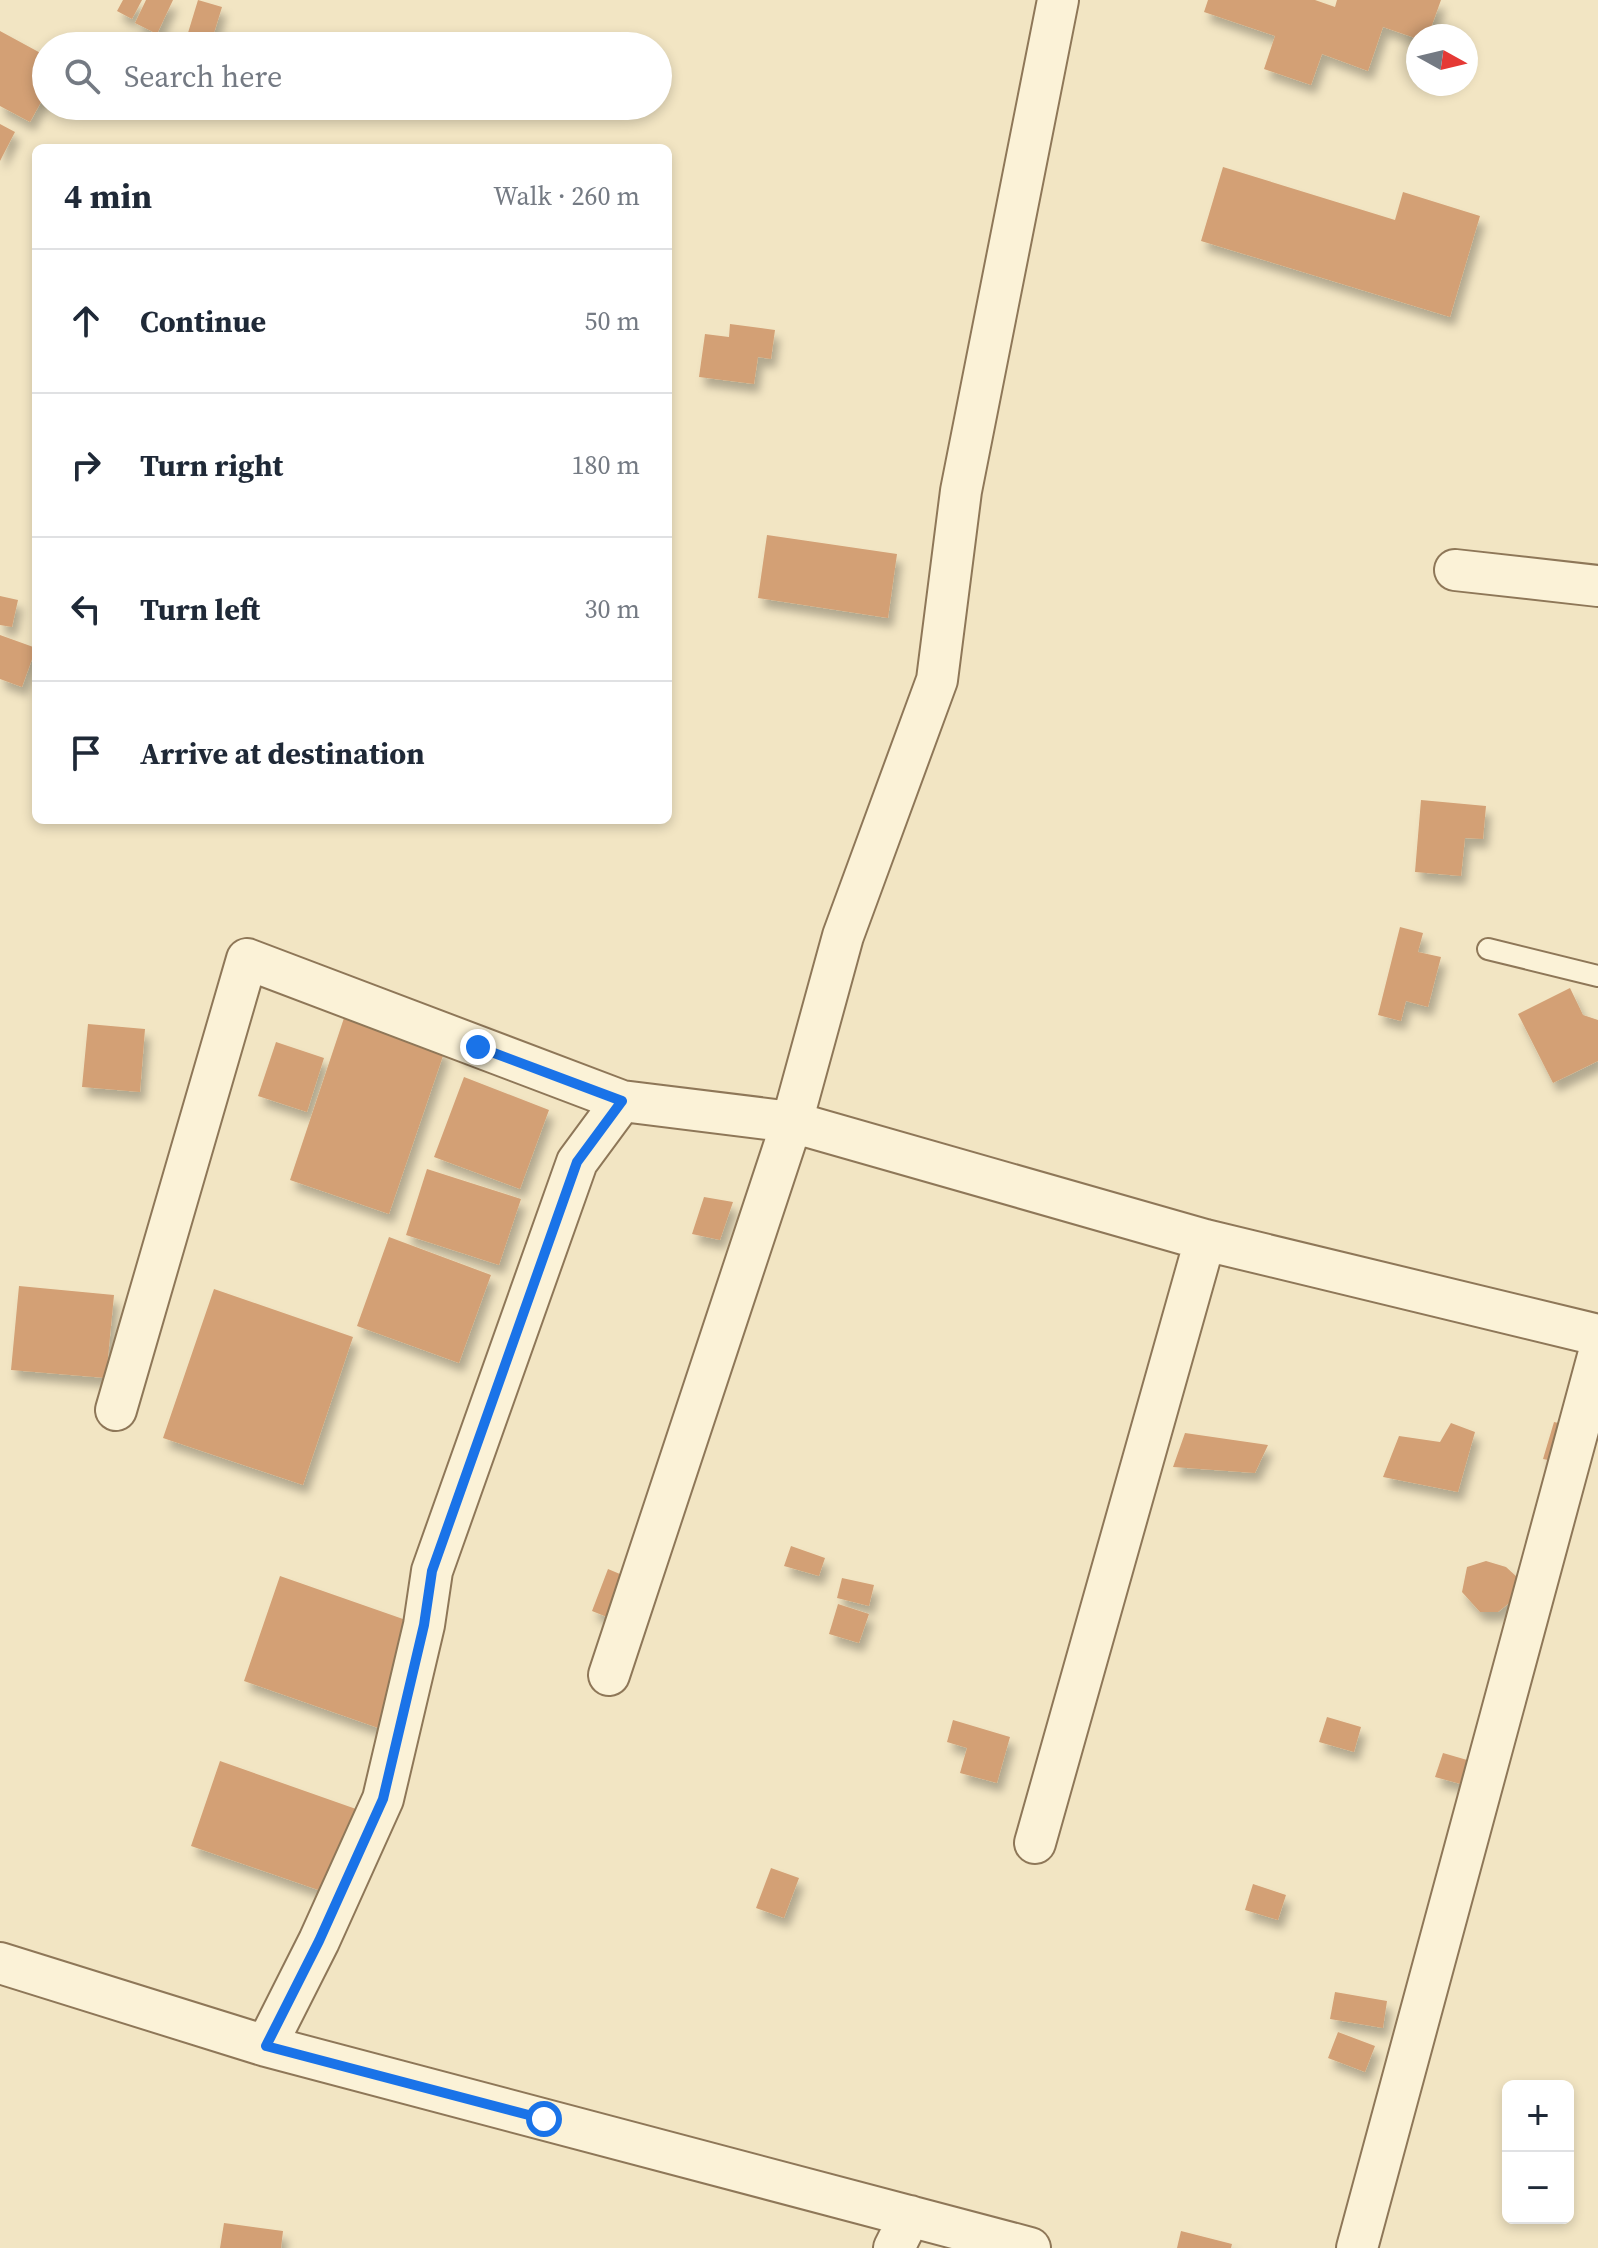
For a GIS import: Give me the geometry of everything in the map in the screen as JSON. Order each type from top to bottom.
[{"type":"street","points":[[609,1675],[792,1122],[843,936],[937,680],[961,491],[1058,0]]},
{"type":"street","points":[[1455,570],[1598,586]]},
{"type":"street","points":[[116,1410],[247,959],[622,1101],[792,1122],[1205,1240],[1598,1335]]},
{"type":"street","points":[[266,2046],[319,1941],[383,1799],[424,1625],[432,1571],[577,1162],[622,1101]]},
{"type":"street","points":[[1035,1843],[1205,1240]]},
{"type":"street","points":[[1357,2248],[1598,1356]]},
{"type":"street","points":[[0,1963],[266,2046],[902,2232],[1030,2248]]},
{"type":"lane","points":[[1488,949],[1598,976]]},
{"type":"building","points":[[123,0],[142,0],[132,19],[117,11]]},
{"type":"building","points":[[146,0],[173,0],[158,32],[135,23]]},
{"type":"building","points":[[198,0],[222,7],[214,32],[188,32]]},
{"type":"building","points":[[1208,0],[1315,0],[1335,7],[1337,0],[1441,0],[1432,24],[1406,24],[1406,35],[1383,27],[1368,71],[1322,54],[1311,85],[1264,69],[1275,36],[1204,12]]},
{"type":"building","points":[[0,31],[32,48],[32,118],[30,122],[0,106]]},
{"type":"building","points":[[0,124],[15,132],[0,161]]},
{"type":"building","points":[[1223,167],[1395,220],[1403,192],[1480,216],[1450,317],[1201,241]]},
{"type":"building","points":[[730,324],[775,330],[771,359],[758,357],[754,384],[699,377],[705,334],[729,337]]},
{"type":"building","points":[[767,535],[897,554],[888,618],[758,598]]},
{"type":"building","points":[[0,596],[18,600],[12,627],[0,625]]},
{"type":"building","points":[[0,635],[32,647],[32,659],[22,687],[0,679]]},
{"type":"building","points":[[1421,800],[1486,806],[1483,839],[1465,838],[1461,876],[1415,872]]},
{"type":"building","points":[[1400,927],[1423,933],[1418,952],[1441,957],[1428,1007],[1406,1001],[1401,1021],[1378,1015]]},
{"type":"building","points":[[1570,988],[1583,1015],[1598,1020],[1598,1061],[1553,1083],[1518,1014]]},
{"type":"building","points":[[345,1015],[445,1050],[389,1214],[290,1180]]},
{"type":"building","points":[[88,1024],[145,1029],[140,1092],[82,1087]]},
{"type":"building","points":[[276,1042],[324,1058],[307,1112],[258,1096]]},
{"type":"building","points":[[464,1077],[549,1110],[520,1189],[434,1157]]},
{"type":"building","points":[[427,1169],[521,1199],[499,1265],[406,1235]]},
{"type":"building","points":[[704,1197],[733,1202],[720,1240],[692,1234]]},
{"type":"building","points":[[389,1237],[491,1275],[459,1363],[357,1326]]},
{"type":"building","points":[[19,1286],[114,1295],[106,1378],[11,1370]]},
{"type":"building","points":[[214,1289],[353,1337],[303,1485],[163,1438]]},
{"type":"building","points":[[1554,1422],[1578,1427],[1568,1464],[1543,1459]]},
{"type":"building","points":[[1451,1423],[1475,1432],[1458,1492],[1383,1477],[1399,1436],[1440,1442]]},
{"type":"building","points":[[1185,1433],[1268,1445],[1255,1473],[1173,1467]]},
{"type":"building","points":[[791,1546],[825,1558],[819,1576],[784,1566]]},
{"type":"building","points":[[1486,1561],[1506,1567],[1517,1577],[1518,1596],[1498,1612],[1480,1612],[1462,1592],[1467,1567]]},
{"type":"building","points":[[608,1569],[639,1582],[622,1623],[592,1611]]},
{"type":"building","points":[[280,1576],[423,1626],[387,1731],[244,1681]]},
{"type":"building","points":[[842,1578],[874,1585],[869,1606],[837,1598]]},
{"type":"building","points":[[838,1604],[869,1614],[859,1643],[829,1634]]},
{"type":"building","points":[[1327,1717],[1361,1727],[1354,1752],[1319,1742]]},
{"type":"building","points":[[953,1720],[1010,1737],[997,1783],[960,1773],[967,1748],[947,1742]]},
{"type":"building","points":[[1443,1753],[1474,1762],[1468,1786],[1435,1777]]},
{"type":"building","points":[[220,1761],[356,1809],[327,1893],[191,1846]]},
{"type":"building","points":[[771,1868],[799,1878],[784,1918],[756,1908]]},
{"type":"building","points":[[1253,1884],[1286,1895],[1278,1920],[1245,1910]]},
{"type":"building","points":[[1335,1992],[1387,2001],[1383,2028],[1330,2019]]},
{"type":"building","points":[[1338,2032],[1375,2046],[1365,2072],[1328,2058]]},
{"type":"building","points":[[224,2223],[283,2231],[281,2248],[220,2248]]},
{"type":"building","points":[[1181,2231],[1232,2244],[1231,2248],[1177,2248]]},
{"type":"route","points":[[478,1047],[622,1101],[577,1162],[432,1571],[424,1625],[383,1799],[319,1941],[266,2046],[544,2119]]}]
